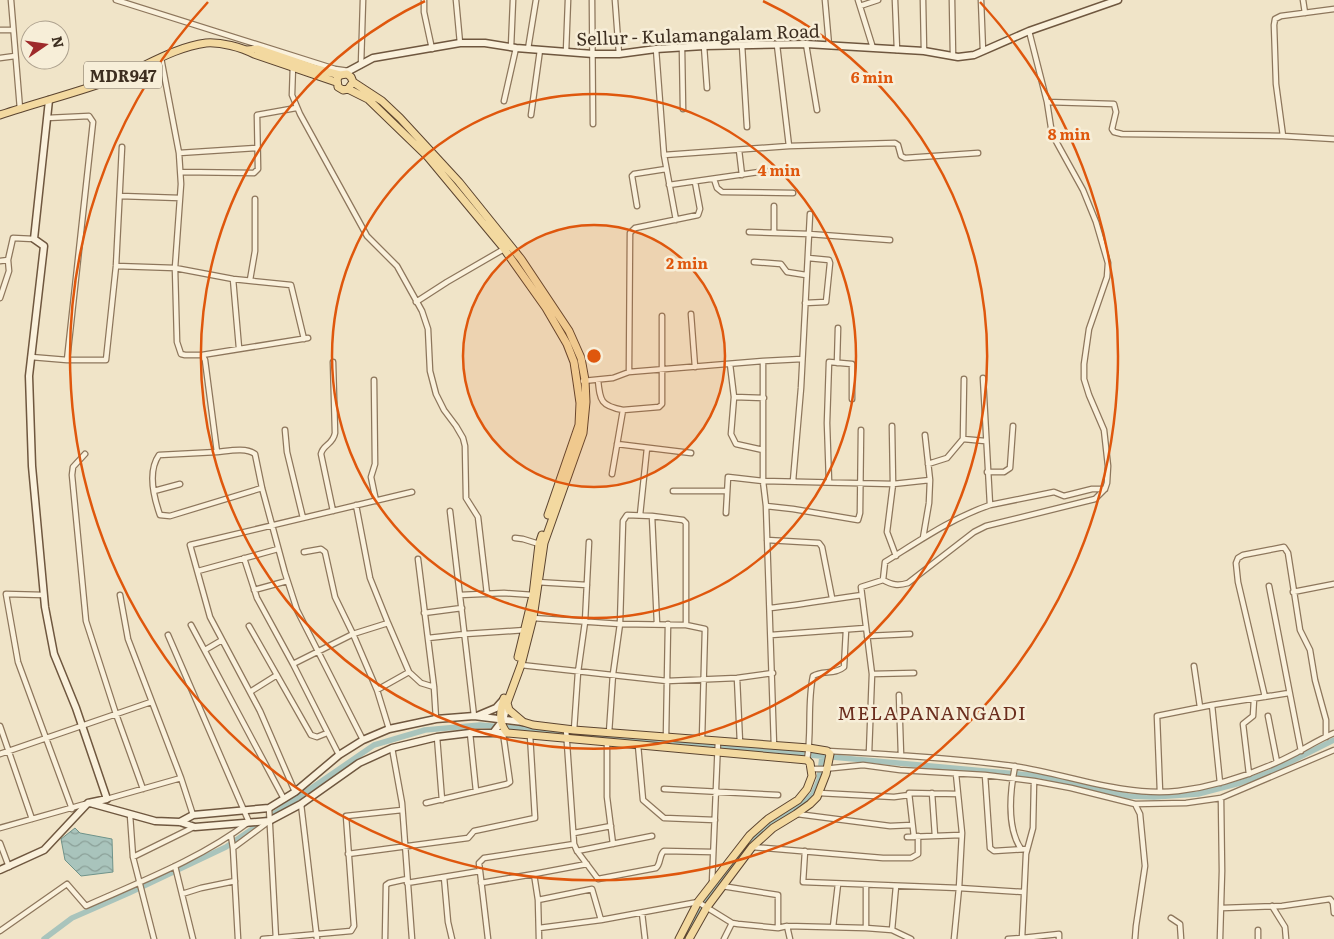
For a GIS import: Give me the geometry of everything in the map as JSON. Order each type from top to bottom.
[{"type":"main road","name":"Sellur - Kulamangalam Road","points":[[342,75],[373,58],[387,54],[432,49],[460,43],[486,43],[528,49],[593,54],[619,54],[656,49],[704,46],[806,44],[924,51],[966,57],[1029,31],[1118,0]]},
{"type":"main road","name":"MDR947","points":[[0,115],[117,78],[161,58],[207,43],[246,50],[258,49],[293,64]]},
{"type":"main road","points":[[293,64],[342,75]]},
{"type":"main road","points":[[267,817],[284,798],[339,755],[364,740],[388,729],[436,719],[475,716],[496,708],[505,702],[537,582],[546,537],[583,434],[586,402],[581,358],[574,341],[552,305],[512,248],[459,182],[400,118],[382,101],[353,81],[350,75],[342,75],[293,64]]},
{"type":"main road","points":[[348,89],[361,65]]},
{"type":"main road","points":[[342,75],[340,89],[348,89],[368,99],[428,157],[504,249],[546,308],[567,344],[574,362],[580,403],[579,425],[539,544],[534,618],[521,665],[500,711],[501,727]]},
{"type":"main road","points":[[0,870],[44,850],[88,803],[107,799],[82,726],[54,654],[44,595],[32,466],[29,376],[44,246],[34,239],[49,100]]},
{"type":"main road","points":[[505,702],[510,712],[523,722],[566,734],[607,742],[717,752],[829,755]]},
{"type":"main road","points":[[475,716],[501,727],[530,735],[566,734],[574,730],[666,736],[774,746],[808,755]]},
{"type":"main road","points":[[88,803],[155,821],[180,822],[195,827],[249,822],[299,805],[359,763],[392,748],[437,737],[470,733],[523,722]]},
{"type":"main road","points":[[808,755],[810,763],[820,769]]},
{"type":"main road","points":[[689,939],[712,884],[750,835],[768,820],[798,800],[807,790],[812,776],[820,769],[829,755]]},
{"type":"main road","points":[[679,939],[703,905],[722,886],[752,847],[772,828],[796,814],[820,794],[820,769]]},
{"type":"main road","points":[[292,793],[299,805]]},
{"type":"main road","points":[[180,822],[193,815],[244,811],[267,817]]},
{"type":"street","points":[[11,0],[20,109]]},
{"type":"street","points":[[116,0],[335,69],[342,75]]},
{"type":"street","points":[[361,65],[363,0]]},
{"type":"street","points":[[424,0],[424,12],[432,49]]},
{"type":"street","points":[[456,0],[460,43]]},
{"type":"street","points":[[504,101],[514,47],[513,0]]},
{"type":"street","points":[[528,49],[536,0]]},
{"type":"street","points":[[566,52],[568,0]]},
{"type":"street","points":[[592,0],[592,124]]},
{"type":"street","points":[[615,0],[619,54]]},
{"type":"street","points":[[824,0],[829,45]]},
{"type":"street","points":[[858,0],[873,48]]},
{"type":"street","points":[[860,6],[878,0]]},
{"type":"street","points":[[895,0],[897,50]]},
{"type":"street","points":[[923,0],[924,51]]},
{"type":"street","points":[[952,0],[953,56]]},
{"type":"street","points":[[981,0],[983,51]]},
{"type":"street","points":[[1303,0],[1305,13]]},
{"type":"street","points":[[1283,136],[1276,84],[1275,19],[1281,16],[1334,9]]},
{"type":"street","points":[[0,30],[13,30]]},
{"type":"street","points":[[869,753],[872,674],[861,587],[883,580],[890,584],[900,585],[908,583],[974,532],[986,526],[1095,499],[1108,483],[1104,430],[1084,379],[1084,364],[1089,329],[1107,277],[1108,262],[1096,222],[1083,190],[1052,134],[1047,102],[1029,31]]},
{"type":"street","points":[[806,44],[817,110]]},
{"type":"street","points":[[742,45],[747,127]]},
{"type":"street","points":[[777,45],[789,146]]},
{"type":"street","points":[[704,46],[707,88]]},
{"type":"street","points":[[682,48],[682,109]]},
{"type":"street","points":[[656,49],[664,155],[676,220]]},
{"type":"street","points":[[531,115],[540,50]]},
{"type":"street","points":[[0,58],[15,56]]},
{"type":"street","points":[[116,266],[175,268],[232,279],[291,285],[306,338],[202,355],[185,355],[179,351],[177,342],[175,268],[181,172],[161,58]]},
{"type":"street","points":[[293,64],[292,95],[296,108],[367,236],[396,266],[422,311],[428,329],[430,371],[436,394],[444,410],[463,438],[465,446],[466,498],[478,516],[487,594]]},
{"type":"street","points":[[1047,102],[1114,104],[1116,112],[1112,129],[1114,132],[1122,134],[1283,136],[1334,139]]},
{"type":"street","points":[[181,172],[254,173],[258,169],[257,115],[296,108]]},
{"type":"street","points":[[47,118],[88,116],[93,122],[67,360]]},
{"type":"street","points":[[664,155],[789,146],[895,143],[905,158],[978,153]]},
{"type":"street","points":[[31,356],[67,360],[106,360],[116,266],[122,147]]},
{"type":"street","points":[[179,153],[257,148]]},
{"type":"street","points":[[739,150],[742,175]]},
{"type":"street","points":[[637,206],[632,176],[634,174],[666,169]]},
{"type":"street","points":[[669,184],[696,182],[766,171]]},
{"type":"street","points":[[714,179],[716,188],[722,192],[792,193]]},
{"type":"street","points":[[629,372],[630,234],[635,228],[698,215],[700,213],[696,182]]},
{"type":"street","points":[[120,196],[180,198]]},
{"type":"street","points":[[250,280],[255,251],[254,199]]},
{"type":"street","points":[[774,206],[774,232]]},
{"type":"street","points":[[793,481],[810,214]]},
{"type":"street","points":[[750,232],[890,240]]},
{"type":"street","points":[[0,298],[9,271],[8,260],[13,238],[34,239]]},
{"type":"street","points":[[416,302],[504,249]]},
{"type":"street","points":[[805,303],[826,302],[830,262],[829,260],[808,258]]},
{"type":"street","points":[[0,261],[8,260]]},
{"type":"street","points":[[754,262],[781,264],[787,272],[806,275]]},
{"type":"street","points":[[232,279],[239,348]]},
{"type":"street","points":[[691,314],[695,367]]},
{"type":"street","points":[[598,380],[599,394],[608,407],[623,410],[659,408],[662,406],[662,316]]},
{"type":"street","points":[[838,328],[838,363]]},
{"type":"street","points":[[202,355],[205,360],[217,452]]},
{"type":"street","points":[[577,381],[613,378],[629,372],[802,359]]},
{"type":"street","points":[[333,362],[335,433],[334,440],[320,454],[333,511]]},
{"type":"street","points":[[763,362],[763,481],[766,506],[773,674],[774,746]]},
{"type":"street","points":[[829,482],[827,423],[829,362],[852,364],[852,399]]},
{"type":"street","points":[[730,364],[734,396],[731,434],[736,444],[763,450]]},
{"type":"street","points":[[983,378],[990,505]]},
{"type":"street","points":[[928,464],[947,458],[963,439],[964,379]]},
{"type":"street","points":[[374,380],[375,464],[372,477],[376,501]]},
{"type":"street","points":[[734,396],[764,398]]},
{"type":"street","points":[[612,474],[623,410]]},
{"type":"street","points":[[892,426],[893,484],[887,532],[896,556]]},
{"type":"street","points":[[987,472],[1004,472],[1010,468],[1013,426]]},
{"type":"street","points":[[284,430],[287,452],[303,518]]},
{"type":"street","points":[[766,506],[858,520],[860,513],[861,430]]},
{"type":"street","points":[[923,538],[929,504],[930,480],[924,435]]},
{"type":"street","points":[[963,439],[986,441]]},
{"type":"street","points":[[617,444],[691,453]]},
{"type":"street","points":[[640,515],[647,448]]},
{"type":"street","points":[[262,488],[164,516],[160,515],[154,491],[153,473],[159,455],[252,451],[256,458],[278,549],[297,610],[364,740]]},
{"type":"street","points":[[85,454],[73,467],[72,475],[86,621],[143,789]]},
{"type":"street","points":[[726,513],[728,477],[763,481],[893,484],[930,480]]},
{"type":"street","points":[[154,491],[180,484]]},
{"type":"street","points":[[883,580],[885,562],[969,512],[990,505],[1054,492],[1064,496],[1092,489],[1105,489]]},
{"type":"street","points":[[673,491],[728,491]]},
{"type":"street","points":[[292,793],[250,692],[210,617],[190,545],[412,492]]},
{"type":"street","points":[[356,505],[370,578],[388,623],[410,672],[421,683],[434,687]]},
{"type":"street","points":[[450,511],[475,716]]},
{"type":"street","points":[[609,733],[613,674],[620,624],[623,521],[627,515],[683,520],[686,523],[686,625]]},
{"type":"street","points":[[652,516],[657,624]]},
{"type":"street","points":[[515,538],[539,544]]},
{"type":"street","points":[[767,540],[819,543],[822,547],[832,598]]},
{"type":"street","points":[[574,730],[578,672],[585,622],[589,542]]},
{"type":"street","points":[[1265,697],[1238,582],[1236,563],[1238,558],[1250,553],[1284,547],[1288,553],[1301,635],[1311,654],[1315,680],[1326,720],[1326,736]]},
{"type":"street","points":[[198,571],[278,549]]},
{"type":"street","points":[[304,552],[322,549],[325,552],[335,598],[354,634],[377,690],[388,729]]},
{"type":"street","points":[[244,558],[257,598],[339,755]]},
{"type":"street","points":[[418,559],[434,687],[436,719]]},
{"type":"street","points":[[254,590],[287,580]]},
{"type":"street","points":[[537,582],[587,585]]},
{"type":"street","points":[[1293,592],[1334,584]]},
{"type":"street","points":[[1269,586],[1301,751]]},
{"type":"street","points":[[44,595],[6,594],[18,662],[72,809]]},
{"type":"street","points":[[770,608],[802,605],[862,594]]},
{"type":"street","points":[[120,595],[128,639],[181,778],[193,815]]},
{"type":"street","points":[[460,595],[533,595]]},
{"type":"street","points":[[424,613],[462,608]]},
{"type":"street","points":[[534,618],[620,624],[686,625],[705,629],[702,740]]},
{"type":"street","points":[[293,664],[354,634],[388,623]]},
{"type":"street","points":[[666,736],[668,624]]},
{"type":"street","points":[[191,625],[284,798]]},
{"type":"street","points":[[249,626],[310,736],[317,737],[327,733]]},
{"type":"street","points":[[771,635],[866,628]]},
{"type":"street","points":[[428,638],[525,630]]},
{"type":"street","points":[[808,755],[810,688],[813,676],[839,671],[844,667],[846,630]]},
{"type":"street","points":[[867,636],[910,634]]},
{"type":"street","points":[[0,932],[67,884],[86,906],[196,856],[231,836],[249,822],[168,635]]},
{"type":"street","points":[[205,650],[222,640]]},
{"type":"street","points":[[521,665],[667,681],[737,678],[773,674]]},
{"type":"street","points":[[1194,666],[1200,707]]},
{"type":"street","points":[[377,690],[410,672]]},
{"type":"street","points":[[872,674],[914,673]]},
{"type":"street","points":[[250,692],[277,675]]},
{"type":"street","points":[[737,678],[740,743]]},
{"type":"street","points":[[1160,792],[1156,717],[1200,707],[1289,693]]},
{"type":"street","points":[[899,695],[901,755]]},
{"type":"street","points":[[1248,774],[1243,724],[1253,716],[1254,699]]},
{"type":"street","points":[[0,754],[152,702]]},
{"type":"street","points":[[1212,705],[1220,783]]},
{"type":"street","points":[[1268,716],[1277,762]]},
{"type":"street","points":[[0,726],[32,819]]},
{"type":"street","points":[[426,803],[510,782],[501,727]]},
{"type":"street","points":[[470,733],[476,792]]},
{"type":"street","points":[[829,755],[869,753],[901,755],[1015,768],[1128,790],[1160,792],[1179,791],[1220,783],[1248,774],[1301,751],[1334,733]]},
{"type":"street","points":[[566,734],[574,844],[577,851],[598,878],[656,868],[664,851],[713,852]]},
{"type":"street","points":[[348,854],[468,838],[474,831],[535,818],[530,735]]},
{"type":"street","points":[[437,737],[442,800]]},
{"type":"street","points":[[607,742],[607,797],[613,844]]},
{"type":"street","points":[[712,884],[718,742]]},
{"type":"street","points":[[638,745],[643,800],[664,818],[715,820]]},
{"type":"street","points":[[392,748],[402,810],[412,939]]},
{"type":"street","points":[[820,769],[863,765],[1013,778],[1071,788],[1135,804],[1186,802],[1221,798],[1334,750]]},
{"type":"street","points":[[1015,768],[1011,824],[1014,836],[1024,849]]},
{"type":"street","points":[[954,939],[960,888],[962,833],[956,774]]},
{"type":"street","points":[[985,775],[990,848],[994,851],[1024,849]]},
{"type":"street","points":[[107,799],[181,778]]},
{"type":"street","points":[[1022,938],[1024,849],[1033,828],[1034,781]]},
{"type":"street","points":[[664,789],[778,795]]},
{"type":"street","points":[[820,794],[894,796],[909,795],[910,793],[958,794]]},
{"type":"street","points":[[932,793],[935,836]]},
{"type":"street","points":[[752,847],[883,858],[911,858],[918,854],[912,825],[909,795]]},
{"type":"street","points":[[1220,939],[1222,908],[1221,798]]},
{"type":"street","points":[[0,828],[88,803]]},
{"type":"street","points":[[1135,804],[1140,814],[1145,866],[1136,926],[1136,939]]},
{"type":"street","points":[[299,805],[317,937]]},
{"type":"street","points":[[263,939],[317,937],[351,931],[354,926],[346,816],[402,810]]},
{"type":"street","points":[[796,814],[890,826],[912,825]]},
{"type":"street","points":[[130,815],[133,857],[154,939]]},
{"type":"street","points":[[233,848],[267,817]]},
{"type":"street","points":[[267,817],[276,938]]},
{"type":"street","points":[[574,834],[611,826]]},
{"type":"street","points":[[133,857],[195,827]]},
{"type":"street","points":[[906,837],[960,835],[962,833]]},
{"type":"street","points":[[231,836],[238,939]]},
{"type":"street","points":[[577,851],[652,836]]},
{"type":"street","points":[[0,843],[9,867]]},
{"type":"street","points":[[488,939],[479,863],[484,858],[574,844]]},
{"type":"street","points":[[805,851],[803,882],[1023,892]]},
{"type":"street","points":[[481,884],[587,864]]},
{"type":"street","points":[[175,866],[193,939]]},
{"type":"street","points":[[385,939],[386,885],[389,882],[444,877],[480,871]]},
{"type":"street","points":[[534,874],[538,900],[539,939]]},
{"type":"street","points":[[444,877],[448,922],[452,939]]},
{"type":"street","points":[[182,894],[235,881]]},
{"type":"street","points":[[833,928],[838,884]]},
{"type":"street","points":[[866,885],[866,928]]},
{"type":"street","points":[[722,886],[778,895],[778,928]]},
{"type":"street","points":[[892,930],[896,886]]},
{"type":"street","points":[[538,900],[592,889],[601,920]]},
{"type":"street","points":[[1222,908],[1272,906],[1330,899],[1334,903],[1334,913]]},
{"type":"street","points":[[539,928],[703,905],[732,923],[778,928],[787,926],[892,930],[911,939]]},
{"type":"street","points":[[1272,906],[1285,927],[1286,939]]},
{"type":"street","points":[[642,913],[645,939]]},
{"type":"street","points":[[1171,918],[1180,924],[1181,939]]},
{"type":"street","points":[[724,939],[732,923]]},
{"type":"street","points":[[787,926],[790,939]]},
{"type":"street","points":[[1258,930],[1258,939]]},
{"type":"street","points":[[1008,939],[1059,934],[1059,939]]},
{"type":"water","points":[[75,828],[80,833],[112,839],[113,872],[81,876],[65,860],[61,839]]},
{"type":"waterway","points":[[44,939],[72,918],[226,847],[374,745],[425,730],[480,725],[1041,776],[1128,796],[1154,797],[1198,794],[1240,783],[1270,772],[1334,740]]},
{"type":"waterway","points":[[683,939],[705,902],[756,834],[800,805],[813,794],[819,780],[822,757]]},
{"type":"district","name":"MELAPANANGADI","points":[[932,712]]}]
